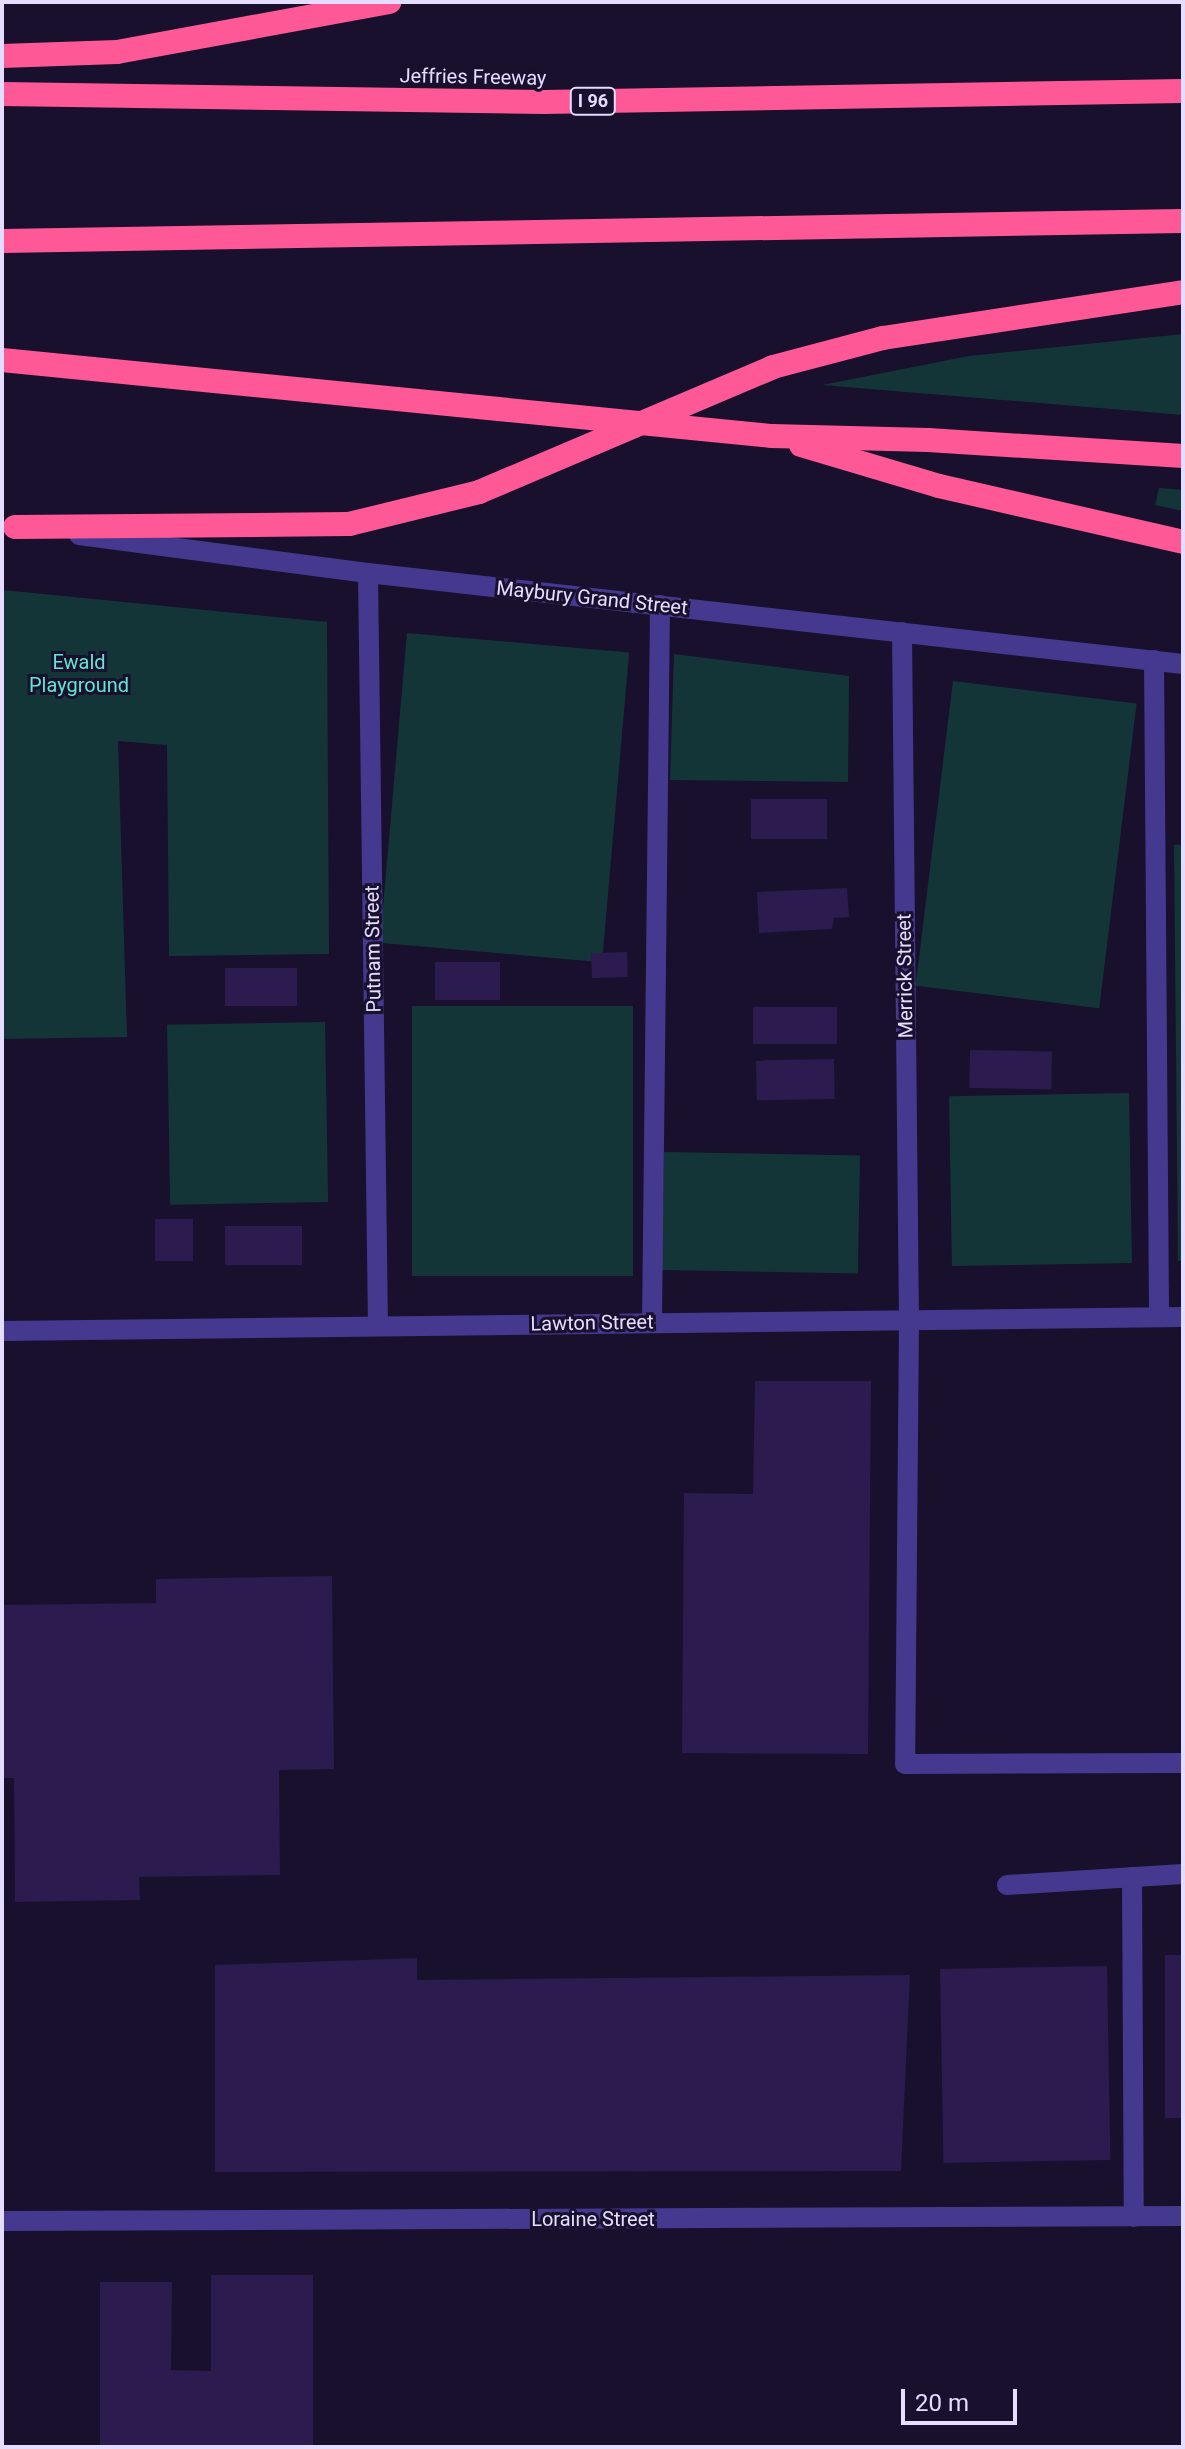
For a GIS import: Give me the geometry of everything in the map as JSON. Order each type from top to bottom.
[{"type":"highway","points":[[2,56],[117,52],[389,2]]},
{"type":"highway","name":"Jeffries Freeway","points":[[2,94],[544,102],[1183,91]]},
{"type":"highway","points":[[2,241],[1183,221]]},
{"type":"highway","points":[[9,526],[349,524],[479,492],[773,367],[883,338],[1183,292]]},
{"type":"highway","points":[[2,360],[772,436],[928,440],[1183,456]]},
{"type":"highway","points":[[772,436],[939,486],[1183,542]]},
{"type":"street","name":"Maybury Grand Street","points":[[9,526],[368,573],[1183,664]]},
{"type":"street","name":"Putnam Street","points":[[368,573],[378,1325]]},
{"type":"street","points":[[652,1322],[660,605]]},
{"type":"street","name":"Merrick Street","points":[[902,632],[909,1320],[905,1764],[1183,1763]]},
{"type":"street","points":[[1154,660],[1159,1317]]},
{"type":"street","name":"Lawton Street","points":[[2,1331],[1183,1317]]},
{"type":"street","points":[[1007,1885],[1183,1874]]},
{"type":"street","points":[[1132,1877],[1134,2217]]},
{"type":"street","name":"Loraine Street","points":[[2,2221],[1183,2216]]},
{"type":"green space","points":[[1183,334],[1183,415],[822,385],[969,356]]},
{"type":"green space","points":[[1159,488],[1183,490],[1183,511],[1155,505]]},
{"type":"green space","name":"Ewald Playground","points":[[2,590],[327,622],[329,954],[169,956],[167,745],[118,741],[127,1037],[2,1039]]},
{"type":"green space","points":[[407,633],[629,652],[602,962],[380,943]]},
{"type":"green space","points":[[674,654],[849,676],[848,782],[670,780]]},
{"type":"green space","points":[[953,681],[1137,704],[1099,1008],[916,986]]},
{"type":"green space","points":[[1174,845],[1183,845],[1183,1261],[1178,1261]]},
{"type":"green space","points":[[412,1006],[633,1006],[633,1276],[412,1276]]},
{"type":"green space","points":[[325,1022],[328,1202],[170,1205],[167,1025]]},
{"type":"green space","points":[[1129,1093],[1132,1263],[952,1266],[949,1096]]},
{"type":"green space","points":[[664,1152],[860,1155],[858,1273],[662,1270]]},
{"type":"building","points":[[751,799],[827,799],[827,839],[751,839]]},
{"type":"building","points":[[847,888],[849,917],[834,918],[832,929],[759,933],[757,892]]},
{"type":"building","points":[[627,952],[628,977],[592,978],[591,953]]},
{"type":"building","points":[[435,962],[500,962],[500,1000],[435,1000]]},
{"type":"building","points":[[225,968],[297,968],[297,1006],[225,1006]]},
{"type":"building","points":[[753,1007],[837,1007],[837,1044],[753,1044]]},
{"type":"building","points":[[970,1050],[1052,1051],[1051,1089],[969,1088]]},
{"type":"building","points":[[834,1059],[835,1099],[757,1100],[756,1060]]},
{"type":"building","points":[[155,1219],[193,1219],[193,1261],[155,1261]]},
{"type":"building","points":[[225,1226],[302,1226],[302,1265],[225,1265]]},
{"type":"building","points":[[755,1381],[871,1381],[868,1754],[682,1753],[684,1493],[753,1494]]},
{"type":"building","points":[[332,1576],[334,1769],[279,1770],[280,1875],[139,1877],[140,1900],[15,1902],[14,1778],[2,1778],[2,1605],[156,1603],[156,1579]]},
{"type":"building","points":[[1165,1955],[1183,1955],[1183,2118],[1165,2118]]},
{"type":"building","points":[[417,1958],[417,1980],[910,1975],[901,2171],[215,2172],[215,1965]]},
{"type":"building","points":[[1107,1966],[1110,2160],[943,2163],[940,1969]]},
{"type":"building","points":[[211,2275],[313,2275],[313,2447],[100,2447],[100,2282],[172,2282],[171,2370],[211,2371]]}]
